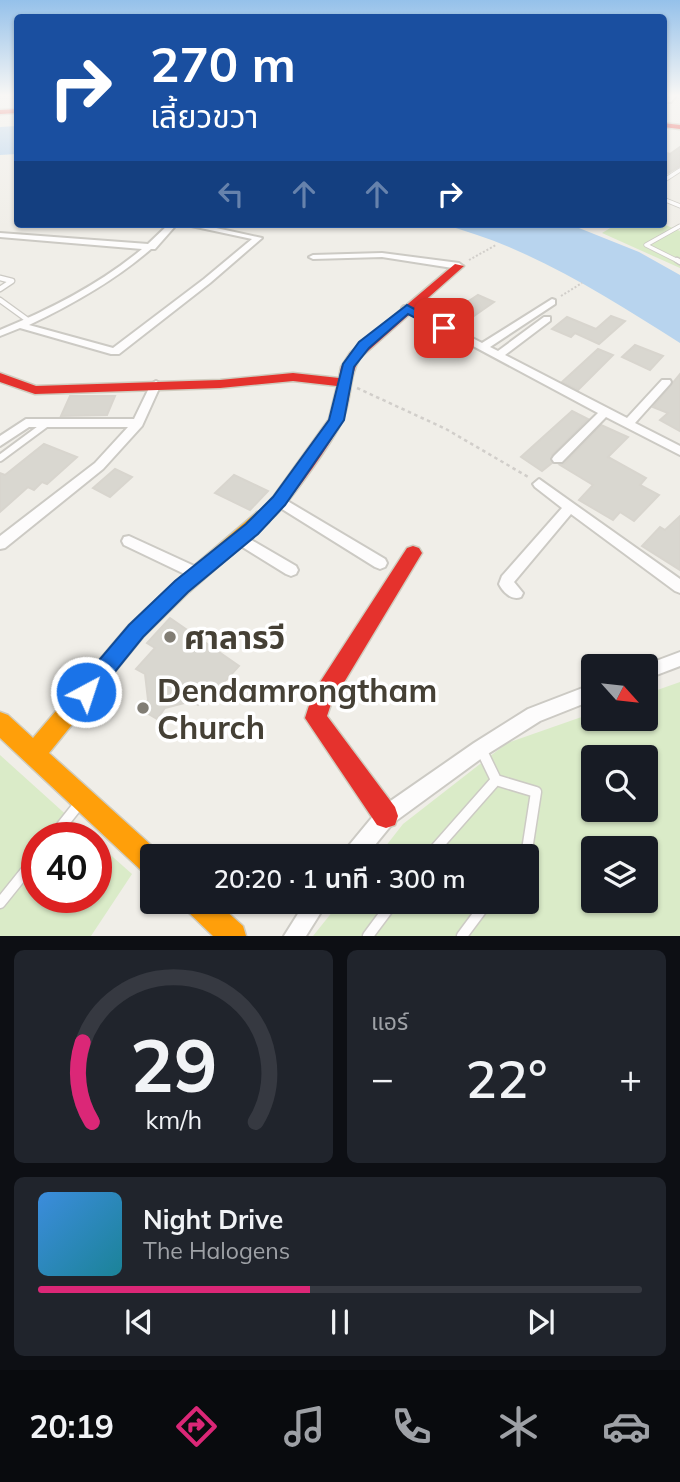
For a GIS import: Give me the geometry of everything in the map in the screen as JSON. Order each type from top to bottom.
[{"type":"street","points":[[0,333],[63,306],[152,247],[169,228]]},
{"type":"street","points":[[24,323],[115,352],[258,238],[226,228]]},
{"type":"street","points":[[0,235],[152,247]]},
{"type":"street","points":[[313,257],[382,255],[459,266]]},
{"type":"street","points":[[36,752],[136,631],[241,539],[279,501],[336,420],[348,367],[355,356],[407,308],[459,266]]},
{"type":"street","points":[[482,348],[552,302]]},
{"type":"street","points":[[407,308],[680,451]]},
{"type":"street","points":[[498,356],[547,319]]},
{"type":"street","points":[[0,377],[35,390],[220,384],[293,377],[344,383]]},
{"type":"street","points":[[628,424],[666,382]]},
{"type":"street","points":[[0,544],[99,466],[138,423],[156,384]]},
{"type":"street","points":[[558,459],[605,412]]},
{"type":"street","points":[[0,442],[26,423],[138,423]]},
{"type":"street","points":[[539,484],[680,587]]},
{"type":"street","points":[[279,501],[380,563]]},
{"type":"street","points":[[516,593],[506,584],[506,580],[570,507]]},
{"type":"street","points":[[241,539],[291,570]]},
{"type":"street","points":[[129,541],[198,574]]},
{"type":"street","points":[[386,816],[316,718],[321,700],[413,553]]},
{"type":"street","points":[[658,667],[680,659]]},
{"type":"street","points":[[364,844],[386,816],[480,749],[534,715],[581,697]]},
{"type":"street","points":[[0,748],[6,729],[36,752],[82,800],[140,852]]},
{"type":"street","points":[[209,914],[233,936]]},
{"type":"street","points":[[294,936],[309,914]]},
{"type":"lane","points":[[669,177],[680,170]]},
{"type":"lane","points":[[680,226],[646,245],[680,262]]},
{"type":"lane","points":[[0,278],[12,281],[0,289]]},
{"type":"lane","points":[[0,300],[24,323]]},
{"type":"lane","points":[[0,458],[47,423]]},
{"type":"lane","points":[[480,749],[496,780],[536,792],[528,844]]},
{"type":"lane","points":[[440,844],[496,780]]},
{"type":"lane","points":[[65,822],[82,800]]},
{"type":"lane","points":[[0,903],[21,877]]},
{"type":"lane","points":[[368,936],[384,914]]},
{"type":"lane","points":[[462,936],[478,914]]},
{"type":"path","points":[[459,266],[496,245]]},
{"type":"path","points":[[552,302],[582,283]]},
{"type":"path","points":[[344,383],[425,416],[492,453],[539,484]]},
{"type":"green space","points":[[667,226],[680,231],[680,268],[602,233],[610,228],[667,228]]},
{"type":"green space","points":[[680,682],[680,936],[313,936],[331,914],[539,914],[539,844],[387,844],[403,824],[507,743],[581,717],[581,732],[658,732],[658,690]]},
{"type":"green space","points":[[0,755],[74,822],[21,822],[21,913],[106,913],[91,936],[0,936]]},
{"type":"green space","points":[[112,856],[132,874],[112,904]]},
{"type":"water","points":[[0,139],[14,139],[14,154],[0,155]]},
{"type":"water","points":[[455,228],[579,228],[639,252],[680,275],[680,343],[554,268]]},
{"type":"building","points":[[680,147],[680,166],[667,174],[667,153]]},
{"type":"building","points":[[478,295],[494,302],[458,327],[442,319]]},
{"type":"building","points":[[611,316],[625,321],[599,344],[575,333],[571,337],[552,329],[567,317],[596,329]]},
{"type":"building","points":[[635,345],[663,356],[650,370],[622,357]]},
{"type":"building","points":[[598,349],[613,355],[578,390],[562,382]]},
{"type":"building","points":[[680,374],[680,431],[660,420],[668,413],[653,407]]},
{"type":"building","points":[[70,396],[115,396],[107,415],[61,416]]},
{"type":"building","points":[[572,411],[588,419],[552,455],[552,463],[542,471],[521,457]]},
{"type":"building","points":[[601,425],[628,437],[608,457],[646,478],[640,485],[659,495],[634,521],[620,512],[613,520],[579,500],[593,485],[560,465]]},
{"type":"building","points":[[44,444],[77,457],[47,484],[42,482],[34,490],[28,487],[0,512],[0,473],[5,475]]},
{"type":"building","points":[[115,469],[132,477],[110,497],[93,488]]},
{"type":"building","points":[[234,475],[268,491],[250,510],[215,493]]},
{"type":"building","points":[[680,516],[680,570],[642,546],[660,527],[665,530]]},
{"type":"building","points":[[170,618],[239,666],[220,687],[215,683],[198,705],[192,701],[165,708],[157,719],[140,709],[148,700],[145,674],[136,669],[155,648],[147,643]]},
{"type":"traffic: slow","points":[[35,753],[136,631],[263,517]]},
{"type":"traffic: slow","points":[[0,723],[140,852]]},
{"type":"traffic: slow","points":[[209,914],[233,936]]},
{"type":"traffic: jam","points":[[263,517],[279,501],[336,420],[348,367],[355,356],[459,266]]},
{"type":"traffic: jam","points":[[0,377],[35,390],[220,384],[293,377],[344,383]]},
{"type":"traffic: jam","points":[[386,816],[316,718],[321,700],[413,553]]},
{"type":"place","name":"ศาลารวี","points":[[170,637]]},
{"type":"place","name":"Dendamrongtham Church","points":[[143,708]]},
{"type":"route","points":[[86,692],[136,631],[182,587],[252,529],[279,501],[336,420],[348,367],[364,345],[407,308],[444,328]]}]
